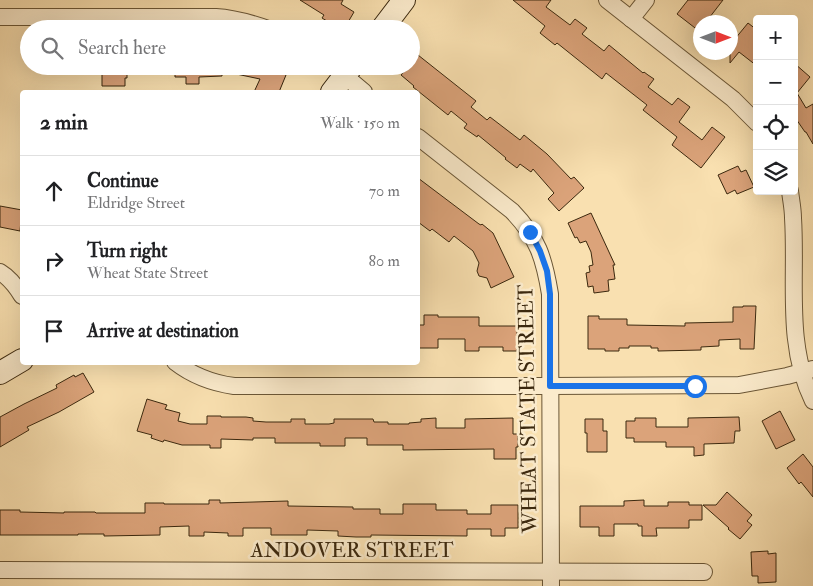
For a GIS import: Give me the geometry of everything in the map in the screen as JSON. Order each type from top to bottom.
[{"type":"street","points":[[389,20],[404,0]]},
{"type":"street","points":[[607,0],[733,99],[753,119]]},
{"type":"street","points":[[631,19],[646,0]]},
{"type":"street","points":[[0,16],[216,17],[237,20]]},
{"type":"street","points":[[340,75],[361,90]]},
{"type":"street","name":"WHEAT STATE STREET","points":[[420,139],[522,221],[539,248],[547,271],[550,294],[551,579]]},
{"type":"street","points":[[791,195],[794,217],[796,345],[808,370],[813,401]]},
{"type":"street","points":[[0,272],[8,277],[20,292]]},
{"type":"street","points":[[0,373],[20,361]]},
{"type":"street","points":[[179,365],[200,377],[220,384],[234,386],[739,386],[808,370]]},
{"type":"street","name":"ANDOVER STREET","points":[[0,570],[551,579],[704,572]]},
{"type":"building","points":[[300,0],[343,0],[341,4],[354,12],[349,20],[325,20],[322,18],[324,15]]},
{"type":"building","points":[[513,0],[551,0],[546,7],[570,25],[575,19],[587,28],[582,34],[604,51],[609,45],[643,73],[654,79],[648,87],[672,105],[678,98],[690,107],[679,122],[702,140],[712,127],[725,137],[701,168],[672,145],[677,137],[643,110],[647,105],[606,73],[602,79],[557,43],[555,45],[540,33],[545,26]]},
{"type":"building","points":[[688,0],[723,0],[711,15],[693,15],[693,26],[677,14]]},
{"type":"building","points":[[748,23],[753,27],[753,63],[739,52],[738,53],[738,35]]},
{"type":"building","points":[[420,57],[476,101],[471,107],[487,120],[490,117],[520,140],[524,135],[547,154],[571,179],[574,177],[584,188],[559,211],[548,199],[554,193],[533,169],[531,172],[520,164],[517,168],[478,135],[477,137],[464,128],[467,124],[451,111],[448,115],[401,75],[420,75]]},
{"type":"building","points":[[798,66],[810,77],[798,92]]},
{"type":"building","points":[[102,75],[127,75],[125,86],[102,86]]},
{"type":"building","points":[[175,75],[222,75],[199,77],[199,84],[186,84],[186,77],[175,77]]},
{"type":"building","points":[[241,75],[286,75],[280,90],[255,90],[260,79]]},
{"type":"building","points":[[798,95],[806,108],[813,104],[813,144],[798,122]]},
{"type":"building","points":[[738,166],[741,172],[746,170],[753,187],[737,194],[735,190],[727,194],[718,175]]},
{"type":"building","points":[[420,180],[493,233],[514,277],[491,288],[487,278],[479,276],[477,271],[479,263],[473,251],[454,236],[449,242],[432,229],[430,231],[420,224]]},
{"type":"building","points":[[0,206],[20,210],[20,231],[0,227]]},
{"type":"building","points":[[591,213],[615,265],[613,265],[615,279],[608,280],[609,291],[594,293],[593,286],[588,287],[586,273],[590,272],[589,266],[593,265],[591,252],[586,241],[580,243],[577,237],[575,238],[568,223]]},
{"type":"building","points":[[756,306],[754,349],[740,349],[740,339],[719,340],[719,346],[701,347],[701,350],[658,351],[658,348],[651,348],[651,346],[629,346],[629,348],[619,348],[619,351],[588,349],[588,316],[599,316],[599,319],[627,319],[627,325],[685,326],[685,323],[733,322],[733,307]]},
{"type":"building","points":[[424,315],[438,315],[438,317],[479,317],[479,326],[517,326],[517,351],[503,351],[503,347],[479,347],[479,351],[465,351],[465,339],[438,339],[438,348],[420,348],[420,325],[424,325]]},
{"type":"building","points":[[83,373],[94,392],[59,412],[27,427],[29,430],[0,447],[0,417],[57,388],[56,385],[74,375],[75,377]]},
{"type":"building","points":[[147,399],[167,405],[165,409],[180,413],[178,421],[190,424],[207,424],[207,416],[246,417],[253,418],[253,421],[266,422],[291,422],[291,419],[305,419],[305,424],[329,424],[334,423],[334,419],[373,419],[374,422],[388,422],[388,424],[409,424],[421,422],[421,419],[436,418],[436,428],[465,428],[465,419],[513,418],[513,434],[518,434],[518,447],[516,447],[516,459],[494,459],[494,449],[403,450],[403,445],[367,445],[367,438],[345,438],[345,446],[320,446],[320,443],[275,443],[275,438],[253,438],[253,440],[221,439],[221,448],[210,448],[210,445],[182,445],[164,440],[163,442],[151,438],[152,435],[137,431]]},
{"type":"building","points":[[780,411],[795,440],[776,449],[762,421]]},
{"type":"building","points":[[739,417],[740,431],[735,431],[734,443],[704,444],[704,455],[694,456],[694,447],[666,447],[666,442],[634,442],[634,438],[626,438],[626,421],[635,421],[635,418],[656,418],[656,427],[688,427],[688,418]]},
{"type":"building","points":[[585,419],[603,419],[603,431],[607,431],[607,452],[587,452]]},
{"type":"building","points":[[803,454],[813,467],[813,497],[801,482],[799,484],[787,468]]},
{"type":"building","points":[[727,492],[752,515],[747,521],[752,525],[740,539],[703,505],[716,505]]},
{"type":"building","points":[[209,500],[220,500],[220,503],[288,501],[288,506],[380,509],[380,514],[403,514],[403,504],[436,504],[436,510],[467,510],[467,514],[491,514],[491,505],[518,505],[518,528],[505,528],[505,536],[491,536],[491,529],[467,529],[467,536],[371,535],[371,537],[356,537],[338,536],[338,531],[307,530],[307,535],[271,535],[271,528],[243,528],[243,536],[228,536],[228,533],[204,532],[204,536],[189,536],[189,526],[160,527],[160,535],[0,535],[0,510],[64,513],[145,513],[145,503],[209,504]]},
{"type":"building","points":[[644,500],[644,506],[668,506],[668,502],[689,502],[689,505],[702,505],[702,520],[689,520],[689,528],[656,528],[657,536],[642,536],[642,526],[638,526],[638,524],[614,524],[614,536],[599,536],[599,527],[580,527],[580,506],[624,506],[624,501]]},
{"type":"building","points":[[768,551],[768,554],[776,553],[776,582],[758,583],[758,576],[752,576],[751,552]]},
{"type":"route","points":[[530,232],[540,251],[547,271],[550,294],[550,386],[695,386]]}]
